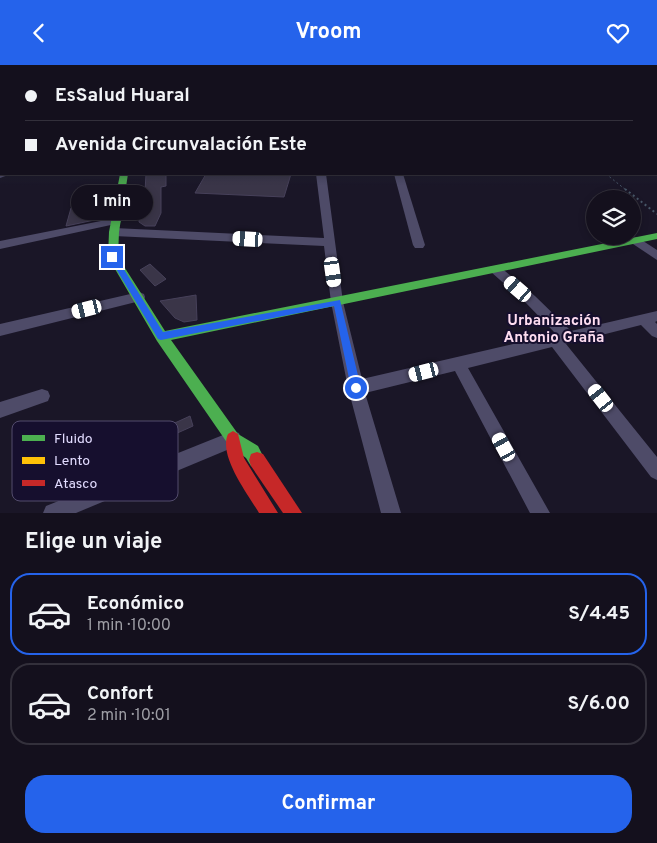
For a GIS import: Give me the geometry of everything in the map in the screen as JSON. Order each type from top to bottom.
[{"type":"street","points":[[124,175],[112,257],[139,297],[161,337],[233,439],[252,452],[293,513]]},
{"type":"street","points":[[321,175],[337,302],[356,388],[391,513]]},
{"type":"street","points":[[398,175],[419,245]]},
{"type":"street","points":[[0,245],[115,226],[328,242]]},
{"type":"street","points":[[641,240],[657,236]]},
{"type":"street","points":[[641,244],[657,256]]},
{"type":"street","points":[[161,337],[617,245]]},
{"type":"street","points":[[495,269],[530,299],[562,338],[657,471]]},
{"type":"street","points":[[0,331],[139,297]]},
{"type":"street","points":[[356,388],[650,318],[657,332]]},
{"type":"street","points":[[458,363],[540,513]]},
{"type":"street","points":[[0,410],[42,396]]},
{"type":"street","points":[[178,462],[233,439]]},
{"type":"street","points":[[233,439],[237,461],[269,513]]},
{"type":"street","points":[[53,513],[82,501]]},
{"type":"path","points":[[607,175],[657,214]]},
{"type":"building","points":[[146,175],[166,175],[166,186],[161,187],[161,213],[155,226],[145,226],[139,222],[140,208],[144,208]]},
{"type":"building","points":[[205,175],[291,175],[284,197],[195,193]]},
{"type":"building","points":[[71,208],[107,211],[104,218],[66,226]]},
{"type":"building","points":[[150,264],[166,279],[155,286],[140,270]]},
{"type":"building","points":[[196,295],[197,320],[184,322],[175,318],[160,301]]},
{"type":"building","points":[[190,416],[193,426],[178,433],[178,422]]},
{"type":"traffic: fast","points":[[124,175],[114,232],[113,257],[161,336],[233,439],[252,452],[257,460]]},
{"type":"traffic: fast","points":[[161,337],[657,236]]},
{"type":"traffic: jam","points":[[233,439],[237,461],[269,513]]},
{"type":"traffic: jam","points":[[257,460],[293,513]]},
{"type":"district","name":"Urbanización Antonio Graña","points":[[554,328]]},
{"type":"route","points":[[112,257],[139,297],[161,337],[337,302],[356,388]]}]
